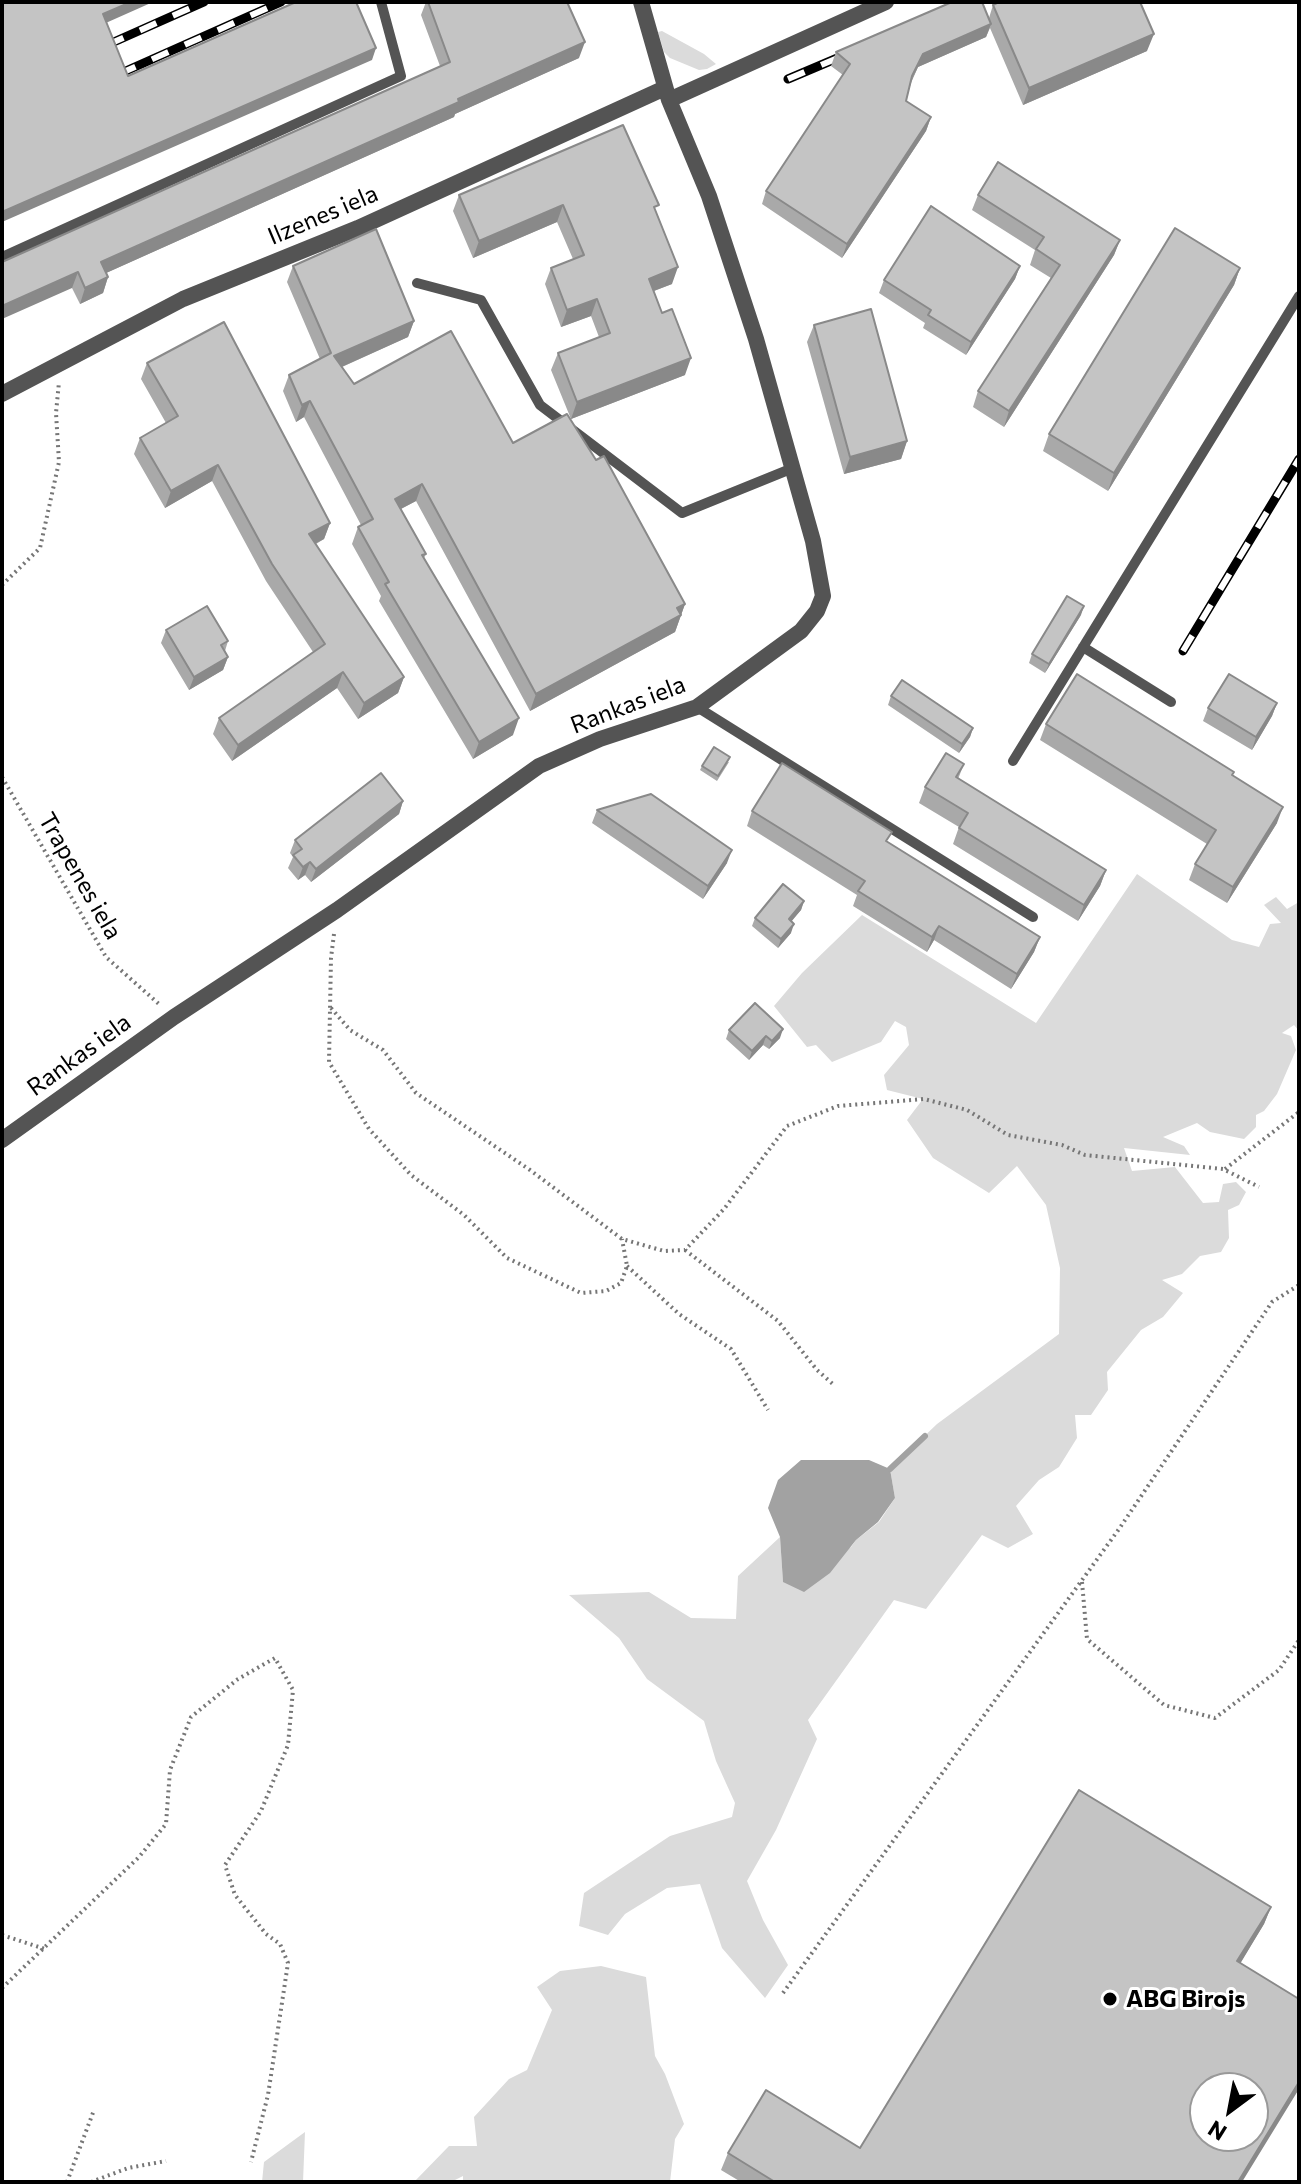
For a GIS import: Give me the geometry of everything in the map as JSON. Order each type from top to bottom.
[{"type":"street","name":"Rankas iela","points":[[2,1140],[174,1017],[337,910],[539,766],[600,739],[697,707],[801,631],[817,611],[823,596],[813,541],[756,339],[713,210],[667,94],[641,2]]},
{"type":"street","name":"Ilzenes iela","points":[[2,394],[183,299],[358,228],[886,2]]},
{"type":"lane","points":[[2,257],[401,76],[381,2]]},
{"type":"lane","points":[[417,283],[481,300],[540,405],[682,513],[793,468]]},
{"type":"lane","points":[[1013,761],[1299,296]]},
{"type":"lane","points":[[1083,647],[1171,702]]},
{"type":"lane","points":[[697,707],[1033,917]]},
{"type":"path","points":[[2,585],[40,548],[59,462],[56,413],[60,363]]},
{"type":"path","name":"Trapenes iela","points":[[2,777],[106,957],[174,1017]]},
{"type":"path","points":[[337,910],[331,958],[329,1062],[369,1129],[411,1175],[464,1215],[507,1258],[581,1293],[606,1291],[621,1283],[627,1266],[622,1239]]},
{"type":"path","points":[[331,1008],[350,1030],[383,1050],[416,1093],[530,1170],[622,1239],[664,1251],[685,1250],[778,1321],[817,1370],[834,1385]]},
{"type":"path","points":[[685,1250],[724,1209],[787,1126],[838,1106],[924,1099],[967,1110],[1008,1135],[1062,1145],[1085,1155],[1223,1169],[1259,1187]]},
{"type":"path","points":[[1223,1169],[1299,1112]]},
{"type":"path","points":[[627,1266],[679,1314],[731,1349],[768,1410]]},
{"type":"path","points":[[783,1993],[1082,1580],[1272,1302],[1299,1285]]},
{"type":"path","points":[[1082,1580],[1087,1639],[1164,1705],[1215,1718],[1279,1670],[1299,1640]]},
{"type":"path","points":[[2,1988],[139,1857],[166,1824],[170,1770],[191,1717],[238,1679],[275,1658],[293,1690],[288,1745],[261,1811],[225,1865],[235,1895],[266,1934],[280,1944],[288,1963],[268,2095],[251,2162]]},
{"type":"path","points":[[2,1935],[45,1949]]},
{"type":"path","points":[[67,2182],[94,2110]]},
{"type":"path","points":[[91,2182],[128,2168],[166,2161]]},
{"type":"shaded area","points":[[662,31],[716,64],[699,70],[670,58],[664,52],[658,32]]},
{"type":"shaded area","points":[[1137,874],[1232,940],[1259,947],[1270,924],[1281,923],[1264,905],[1276,897],[1287,909],[1299,902],[1299,1031],[1294,1025],[1282,1033],[1291,1036],[1296,1050],[1277,1094],[1264,1111],[1256,1115],[1256,1127],[1244,1139],[1210,1132],[1197,1123],[1163,1137],[1184,1146],[1190,1155],[1124,1148],[1132,1171],[1175,1167],[1203,1203],[1219,1202],[1223,1184],[1236,1182],[1246,1192],[1239,1205],[1228,1210],[1229,1238],[1221,1252],[1200,1256],[1182,1274],[1162,1280],[1183,1293],[1163,1317],[1141,1330],[1107,1372],[1108,1390],[1091,1415],[1075,1415],[1077,1438],[1059,1467],[1039,1480],[1016,1506],[1033,1534],[1008,1548],[982,1535],[926,1609],[894,1600],[808,1720],[817,1739],[776,1830],[747,1881],[763,1920],[788,1965],[765,1998],[722,1948],[700,1884],[667,1888],[625,1914],[608,1935],[579,1926],[584,1893],[670,1836],[732,1817],[735,1803],[716,1761],[704,1721],[647,1679],[619,1638],[569,1595],[649,1592],[691,1618],[736,1619],[738,1576],[780,1537],[783,1582],[851,1547],[879,1522],[895,1498],[890,1469],[937,1424],[1059,1334],[1060,1268],[1046,1205],[1017,1166],[989,1193],[933,1158],[907,1120],[923,1099],[887,1090],[884,1075],[909,1045],[906,1027],[895,1021],[881,1042],[832,1062],[816,1045],[807,1047],[774,1006],[802,973],[862,915],[1036,1023]]},
{"type":"shaded area","points":[[801,1460],[869,1460],[890,1469],[895,1498],[878,1522],[856,1540],[830,1573],[804,1592],[783,1582],[780,1537],[768,1508],[778,1480]]},
{"type":"shaded area","points":[[601,1966],[646,1977],[655,2056],[684,2124],[675,2139],[670,2182],[463,2182],[463,2176],[451,2182],[414,2182],[449,2146],[477,2146],[474,2117],[509,2079],[527,2070],[552,2010],[537,1987],[560,1971]]},
{"type":"shaded area","points":[[305,2132],[303,2182],[262,2182],[264,2162]]},
{"type":"building","points":[[2,2],[131,2],[103,14],[128,76],[296,2],[356,2],[376,48],[2,212]]},
{"type":"building","points":[[428,2],[567,2],[585,42],[458,99],[459,102],[101,262],[108,277],[85,288],[78,272],[2,306],[2,262],[450,62]]},
{"type":"building","points":[[952,2],[982,2],[991,24],[923,54],[912,76],[906,101],[931,117],[847,244],[766,191],[850,64],[836,52]]},
{"type":"building","points":[[999,2],[1140,2],[1154,34],[1029,88],[993,5]]},
{"type":"building","points":[[623,125],[659,205],[654,207],[678,267],[649,279],[662,313],[672,309],[691,358],[577,402],[558,353],[610,333],[597,299],[567,310],[551,268],[584,255],[563,205],[479,241],[459,195]]},
{"type":"building","points":[[998,162],[1120,240],[1009,411],[978,391],[1060,265],[1036,249],[1044,237],[978,195]]},
{"type":"building","points":[[931,206],[1020,266],[971,342],[928,315],[931,310],[884,280]]},
{"type":"building","points":[[1175,228],[1240,268],[1114,473],[1049,434]]},
{"type":"building","points":[[376,229],[414,321],[334,356],[354,384],[451,331],[513,443],[567,414],[596,460],[604,456],[685,604],[677,608],[681,615],[536,694],[422,484],[395,499],[426,554],[422,555],[519,718],[479,742],[385,584],[389,582],[358,527],[373,519],[310,401],[302,405],[289,375],[331,353],[293,266]]},
{"type":"building","points":[[871,309],[907,441],[850,457],[814,325]]},
{"type":"building","points":[[224,322],[330,523],[309,534],[404,677],[364,703],[343,672],[238,745],[219,718],[325,644],[272,564],[218,465],[171,491],[140,438],[178,416],[147,363]]},
{"type":"building","points":[[1067,596],[1084,606],[1049,664],[1032,654]]},
{"type":"building","points":[[207,606],[228,641],[221,645],[228,657],[194,677],[166,630]]},
{"type":"building","points":[[1077,674],[1234,772],[1232,775],[1283,807],[1233,887],[1195,864],[1216,830],[1046,724]]},
{"type":"building","points":[[1229,674],[1277,703],[1256,737],[1208,708]]},
{"type":"building","points":[[902,680],[973,728],[962,744],[891,696]]},
{"type":"building","points":[[714,747],[730,757],[718,776],[702,766]]},
{"type":"building","points":[[946,753],[964,764],[956,777],[1106,870],[1084,905],[959,828],[968,813],[925,787]]},
{"type":"building","points":[[782,763],[892,832],[886,841],[1040,937],[1017,974],[939,926],[932,937],[858,891],[865,881],[752,811]]},
{"type":"building","points":[[381,773],[403,801],[316,869],[310,862],[303,867],[293,855],[302,849],[295,840]]},
{"type":"building","points":[[651,794],[732,850],[708,886],[597,810]]},
{"type":"building","points":[[783,884],[804,901],[789,919],[794,924],[781,939],[755,918]]},
{"type":"building","points":[[755,1003],[783,1029],[772,1041],[766,1036],[752,1051],[729,1030]]},
{"type":"building","name":"ABG Birojs","points":[[1079,1790],[1271,1907],[1237,1961],[1299,1999],[1299,2082],[1269,2131],[1269,2072],[1189,2072],[1189,2152],[1256,2152],[1238,2182],[775,2182],[728,2153],[766,2090],[860,2148]]},
{"type":"waterway","points":[[890,1469],[925,1436]]},
{"type":"railway","points":[[107,45],[204,2]]},
{"type":"railway","points":[[119,74],[281,2]]},
{"type":"railway","points":[[788,79],[854,51]]},
{"type":"railway","points":[[1183,651],[1299,459]]},
{"type":"place","name":"ABG Birojs","points":[[1110,1999]]}]
